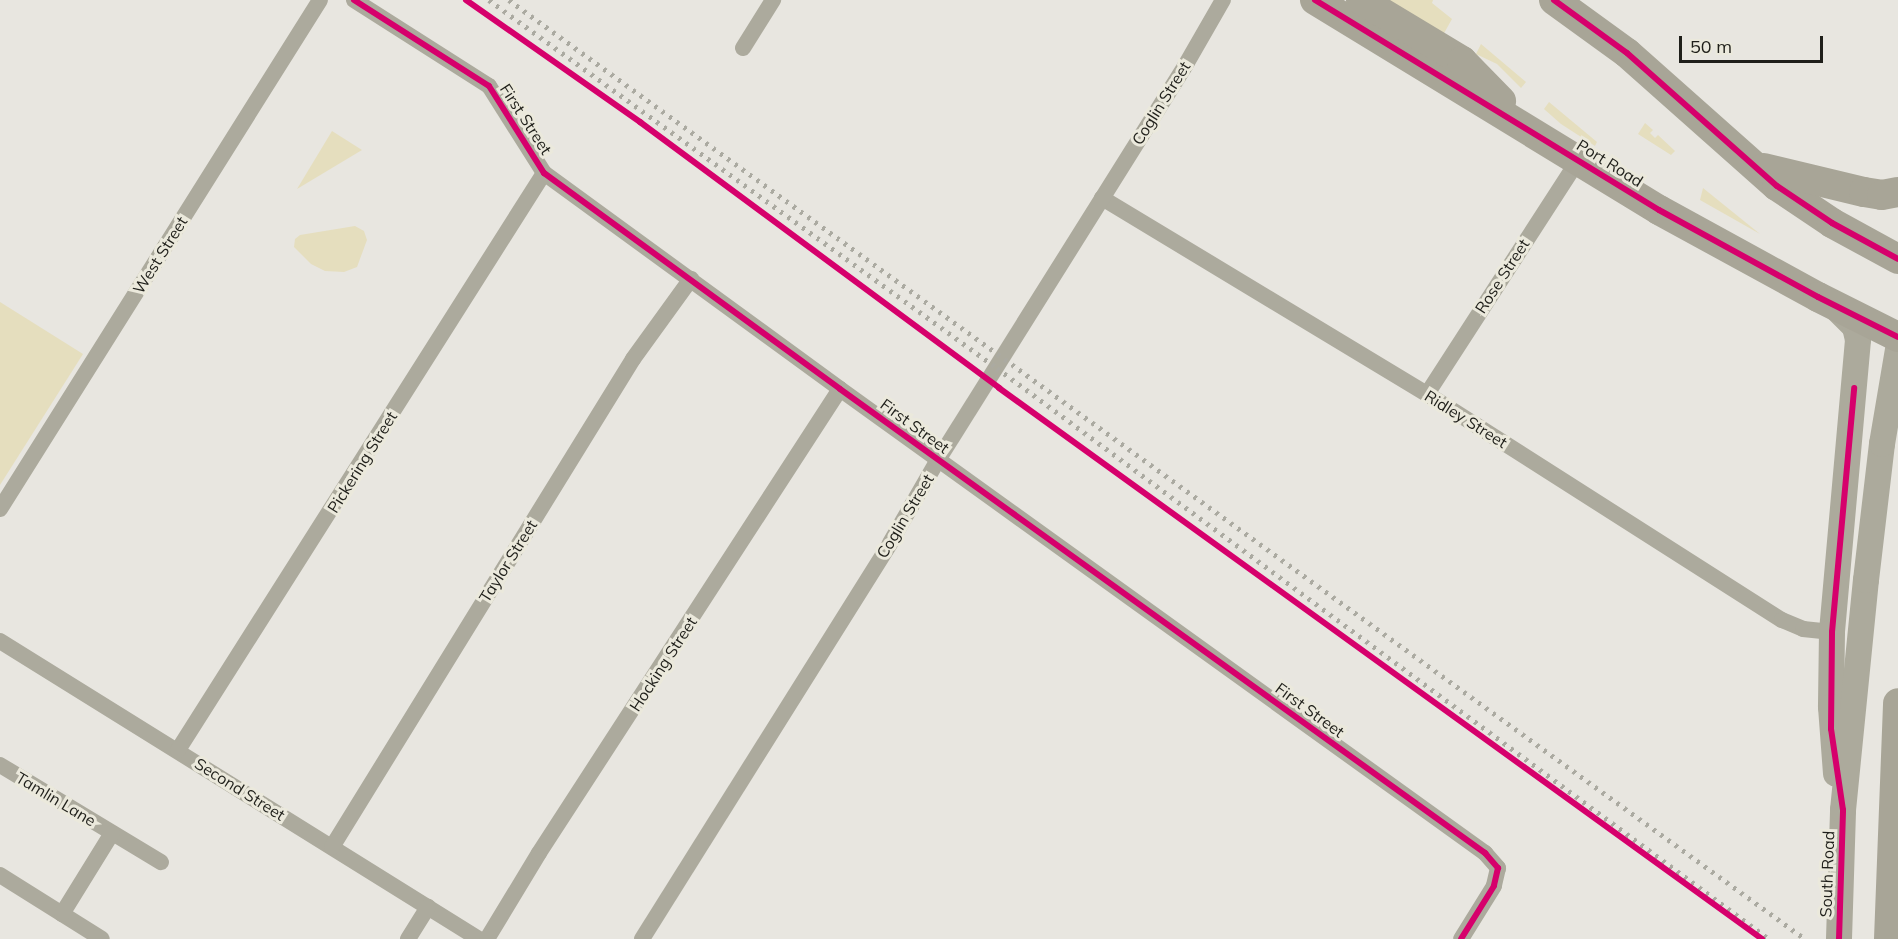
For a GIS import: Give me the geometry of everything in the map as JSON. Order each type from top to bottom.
[{"type":"highway","name":"Port Road","points":[[1315,0],[1579,159],[1659,210],[1898,338]]},
{"type":"highway","points":[[1361,0],[1462,61],[1528,128]]},
{"type":"highway","points":[[1554,0],[1627,53],[1750,164],[1800,202],[1898,259]]},
{"type":"highway","points":[[1750,164],[1864,192],[1882,195],[1898,192]]},
{"type":"highway","points":[[1889,939],[1898,703]]},
{"type":"main road","points":[[1818,297],[1849,318],[1857,331],[1858,340],[1832,632],[1832,729],[1843,810]]},
{"type":"main road","name":"South Road","points":[[1839,939],[1843,810],[1875,503],[1898,349]]},
{"type":"street","name":"West Street","points":[[0,509],[320,0]]},
{"type":"street","name":"First Street","points":[[354,0],[489,86],[544,172],[938,460],[1485,853],[1498,868],[1494,886],[1461,939]]},
{"type":"street","points":[[743,48],[773,0]]},
{"type":"street","name":"Coglin Street","points":[[642,939],[884,554],[938,460],[1223,0]]},
{"type":"street","name":"Rose Street","points":[[1427,394],[1579,159]]},
{"type":"street","name":"Pickering Street","points":[[178,750],[544,172]]},
{"type":"street","name":"Ridley Street","points":[[1102,198],[1427,394],[1782,620],[1803,629],[1832,632]]},
{"type":"street","name":"Taylor Street","points":[[332,848],[633,359],[691,279]]},
{"type":"street","name":"Hocking Street","points":[[487,939],[539,853],[840,389]]},
{"type":"street","name":"Second Street","points":[[0,641],[480,939]]},
{"type":"street","name":"Tamlin Lane","points":[[0,765],[161,862]]},
{"type":"street","name":"Tamlin Lane","points":[[62,914],[112,833]]},
{"type":"street","points":[[0,875],[102,939]]},
{"type":"street","points":[[408,939],[428,907]]},
{"type":"shaded area","points":[[1383,0],[1433,0],[1432,3],[1452,19],[1443,35]]},
{"type":"shaded area","points":[[1481,44],[1526,82],[1521,88],[1497,64],[1476,54]]},
{"type":"shaded area","points":[[1549,102],[1597,142],[1595,146],[1561,124],[1544,109]]},
{"type":"shaded area","points":[[1645,123],[1653,130],[1650,133],[1655,138],[1658,135],[1675,151],[1671,155],[1638,134]]},
{"type":"shaded area","points":[[332,131],[362,150],[297,189]]},
{"type":"shaded area","points":[[1703,188],[1760,234],[1700,200]]},
{"type":"shaded area","points":[[355,226],[364,231],[367,240],[357,267],[344,272],[325,271],[311,264],[294,247],[295,239],[300,235]]},
{"type":"shaded area","points":[[0,302],[83,354],[0,485]]},
{"type":"railway","points":[[489,0],[997,368],[1769,939]]},
{"type":"railway","points":[[509,0],[1805,939]]},
{"type":"cycle path","points":[[354,0],[489,86],[544,173],[1485,853],[1498,868],[1494,886],[1461,939]]},
{"type":"cycle path","points":[[466,0],[640,122],[999,388],[1762,939]]},
{"type":"cycle path","points":[[1315,0],[1659,210],[1818,297],[1898,337]]},
{"type":"cycle path","points":[[1554,0],[1627,53],[1777,186],[1832,223],[1898,259]]},
{"type":"cycle path","points":[[1839,939],[1843,810],[1831,729],[1832,632],[1854,388]]}]
